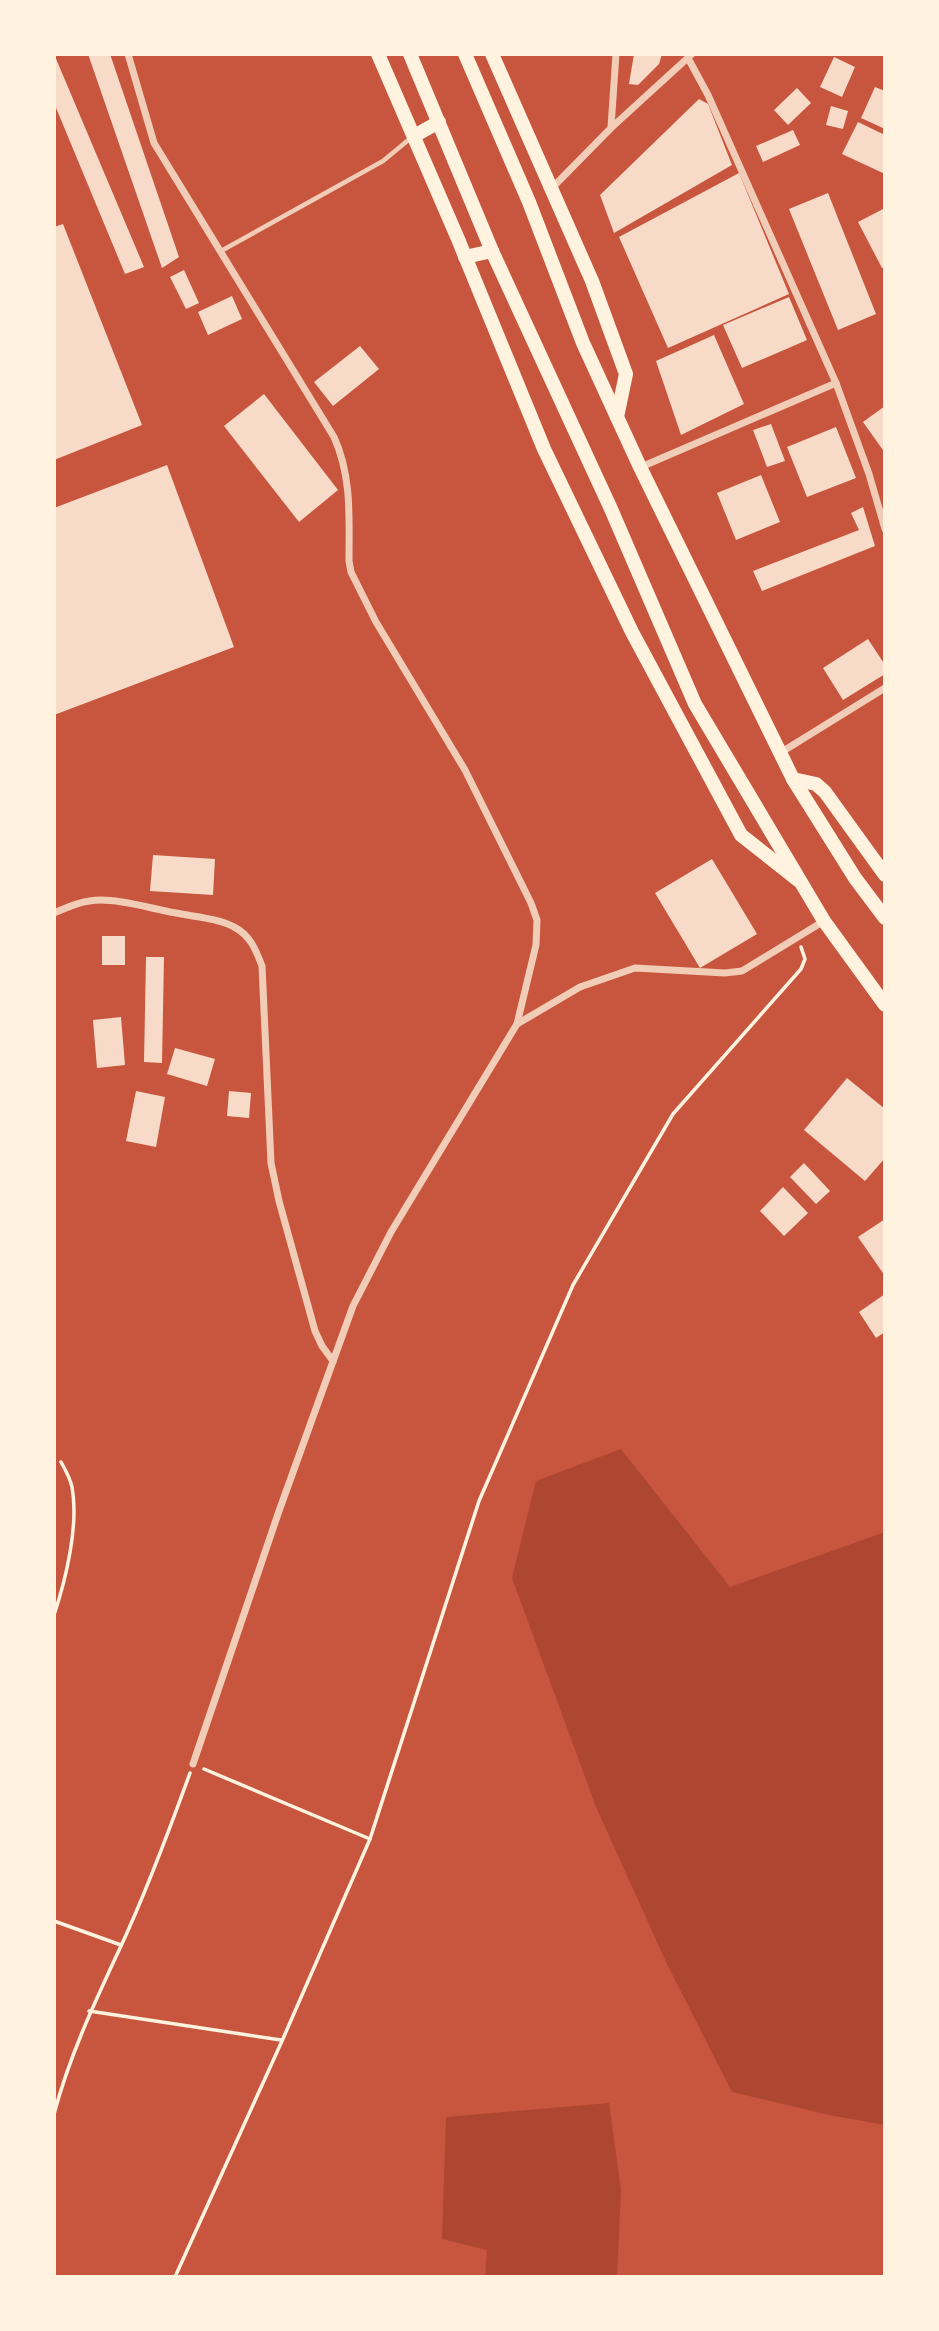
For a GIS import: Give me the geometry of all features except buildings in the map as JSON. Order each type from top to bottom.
[{"type":"main road","points":[[378,54],[466,257],[544,449],[632,632],[741,835],[798,880]]},
{"type":"main road","points":[[410,54],[492,251],[611,509],[695,704],[798,880],[885,1005]]},
{"type":"main road","points":[[465,54],[529,202],[583,343],[640,467],[793,779],[855,878],[885,918]]},
{"type":"main road","points":[[492,54],[592,281],[626,374],[617,416]]},
{"type":"main road","points":[[414,136],[439,122]]},
{"type":"main road","points":[[466,257],[492,251]]},
{"type":"main road","points":[[793,779],[816,784],[825,792],[885,875]]},
{"type":"street","points":[[128,54],[154,144],[334,437],[344,458],[349,488],[351,572],[376,622],[465,770],[537,920],[537,945],[517,1024],[391,1232],[353,1306],[193,1764]]},
{"type":"street","points":[[611,128],[616,54]]},
{"type":"street","points":[[552,188],[611,128],[690,56],[836,383],[869,474],[885,529]]},
{"type":"street","points":[[640,467],[836,383]]},
{"type":"street","points":[[780,754],[885,688]]},
{"type":"street","points":[[54,913],[76,903],[102,900],[138,906],[236,927],[248,937],[255,948],[262,966],[271,1163],[279,1202],[315,1331],[321,1346],[333,1361]]},
{"type":"street","points":[[517,1024],[580,987],[635,968],[725,973],[742,971],[824,921]]},
{"type":"lane","points":[[221,251],[383,161],[414,136]]},
{"type":"path","points":[[175,2277],[370,1839],[479,1502],[573,1285],[673,1114],[802,969],[805,960],[798,937]]},
{"type":"path","points":[[54,1615],[63,1589],[73,1513],[72,1485],[61,1461]]},
{"type":"path","points":[[54,2114],[89,2011],[121,1945],[166,1839],[193,1764],[370,1839]]},
{"type":"path","points":[[54,1921],[121,1945]]},
{"type":"path","points":[[89,2011],[282,2041]]},
{"type":"shaded area","points":[[621,1449],[730,1587],[885,1532],[885,2125],[732,2092],[667,1964],[596,1807],[512,1578],[536,1481]]},
{"type":"shaded area","points":[[609,2103],[621,2190],[617,2277],[485,2277],[487,2250],[442,2239],[446,2117]]}]
